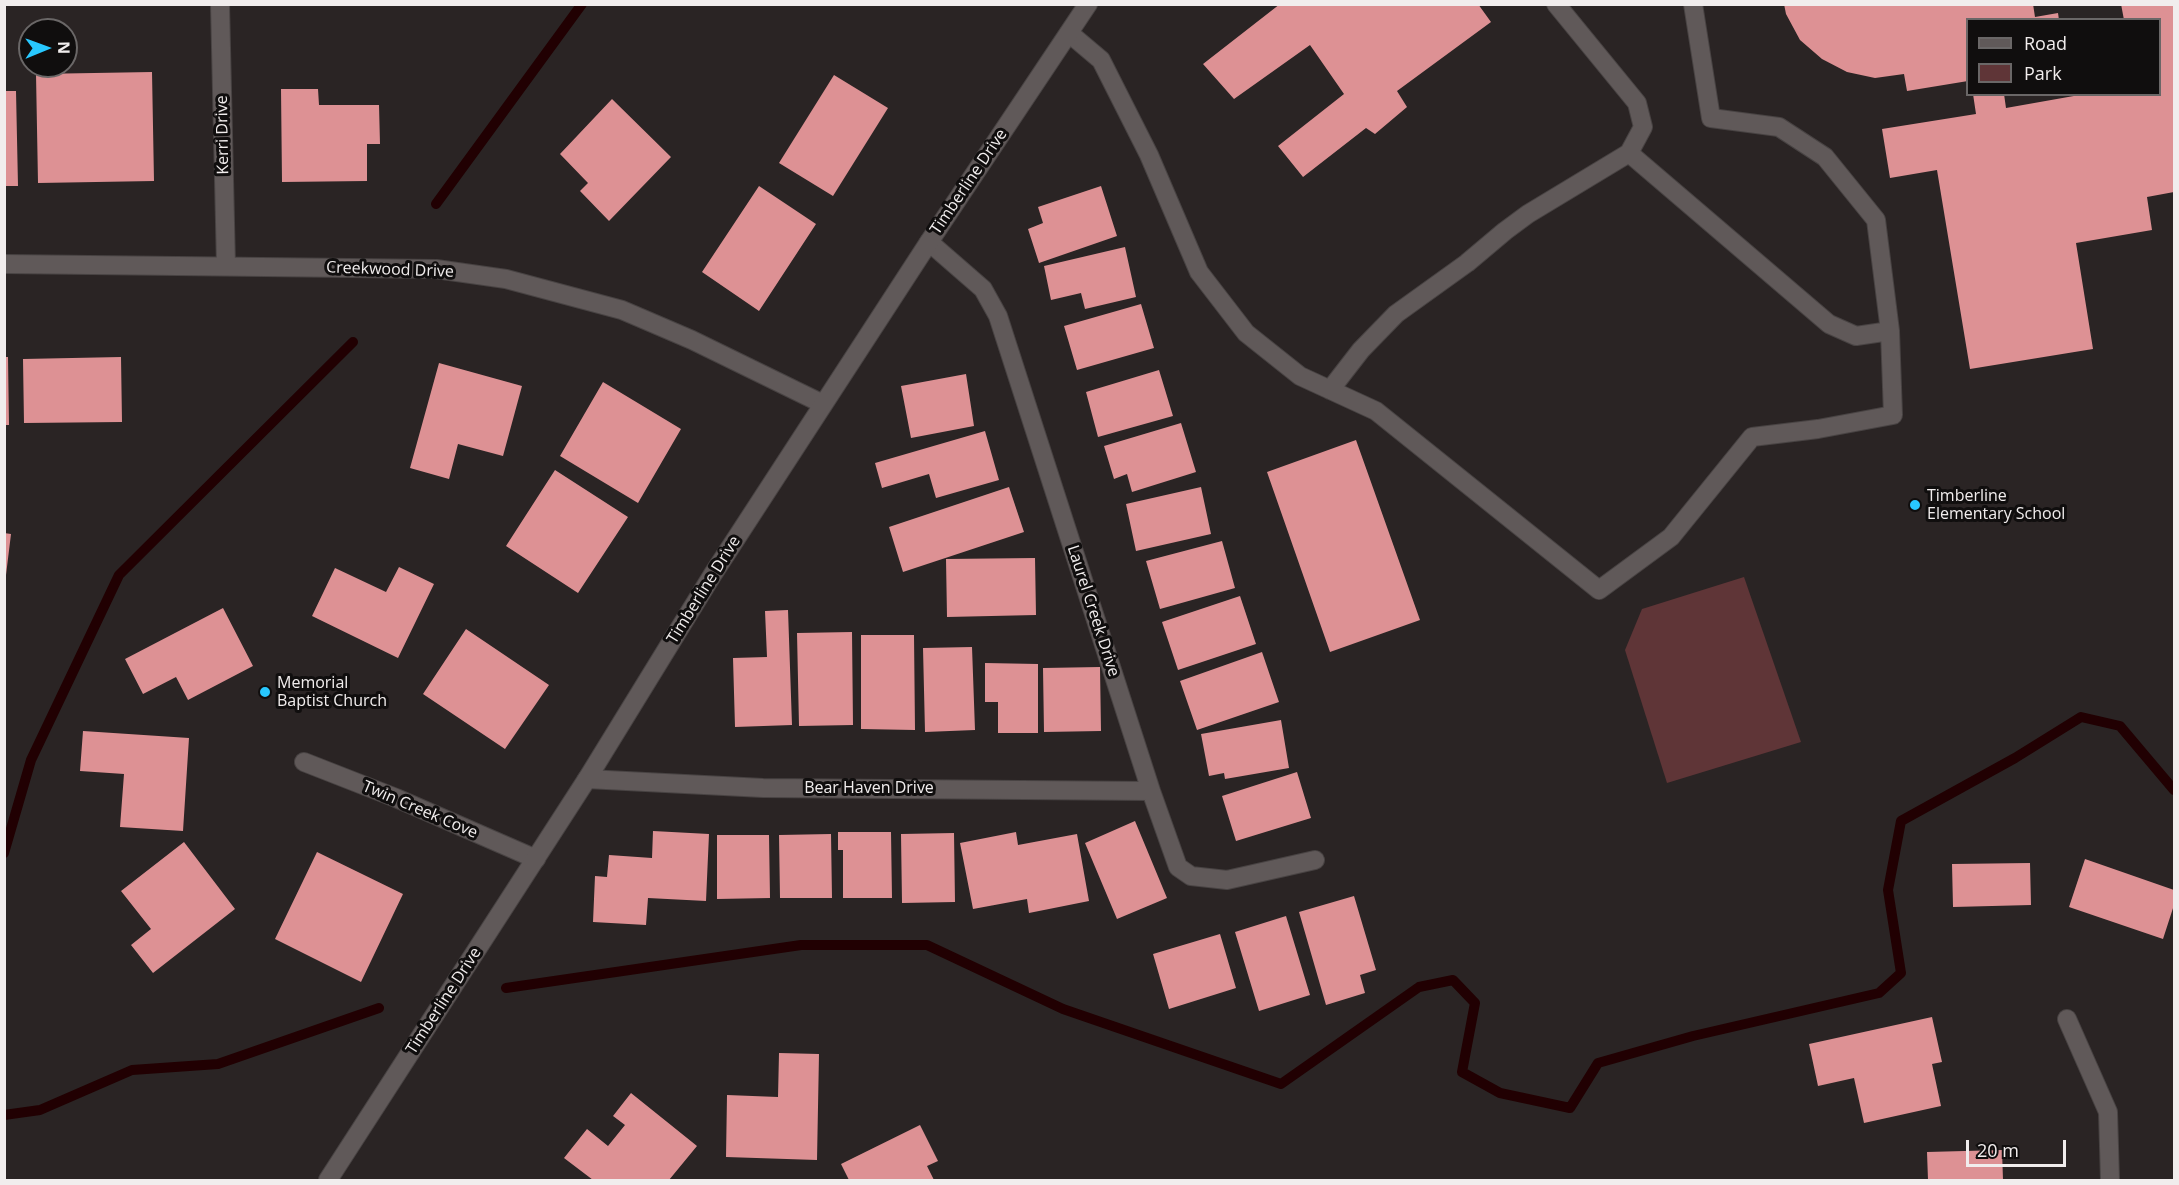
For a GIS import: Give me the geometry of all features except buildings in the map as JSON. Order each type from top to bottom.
[{"type":"street","name":"Kerri Drive","points":[[220,4],[226,266]]},
{"type":"street","name":"Timberline Drive","points":[[328,1180],[587,779],[713,574],[822,404],[1088,4]]},
{"type":"street","points":[[1330,390],[1361,350],[1396,314],[1467,263],[1528,214],[1629,153],[1643,127],[1637,103],[1556,4]]},
{"type":"street","points":[[1069,33],[1101,60],[1149,155],[1199,272],[1246,333],[1300,376],[1376,411],[1599,590],[1671,537],[1752,437],[1893,416],[1890,331],[1876,220],[1826,157],[1779,127],[1711,118],[1693,4]]},
{"type":"street","points":[[1629,153],[1829,324],[1856,336],[1890,331]]},
{"type":"street","name":"Laurel Creek Drive","points":[[929,242],[983,289],[998,316],[1151,791],[1178,867],[1191,876],[1227,880],[1315,860]]},
{"type":"street","name":"Creekwood Drive","points":[[4,264],[436,268],[506,279],[622,310],[692,340],[822,404]]},
{"type":"street","name":"Twin Creek Cove","points":[[304,762],[396,798],[536,859]]},
{"type":"street","name":"Bear Haven Drive","points":[[587,779],[763,788],[1151,791]]},
{"type":"street","points":[[2067,1019],[2108,1112],[2110,1180]]},
{"type":"green space","points":[[1744,577],[1801,742],[1667,783],[1625,650],[1642,609]]},
{"type":"waterway","points":[[436,204],[582,4]]},
{"type":"waterway","points":[[4,853],[31,760],[119,575],[353,342]]},
{"type":"waterway","points":[[506,988],[801,945],[927,945],[1063,1009],[1281,1084],[1419,987],[1453,980],[1475,1003],[1462,1072],[1500,1093],[1570,1108],[1598,1063],[1693,1036],[1879,993],[1901,973],[1888,890],[1901,821],[2015,758],[2081,717],[2120,726],[2174,790]]},
{"type":"waterway","points":[[4,1115],[40,1110],[132,1070],[218,1064],[379,1008]]},
{"type":"place","name":"Timberline Elementary School","points":[[1915,505]]},
{"type":"place","name":"Memorial Baptist Church","points":[[265,692]]}]
